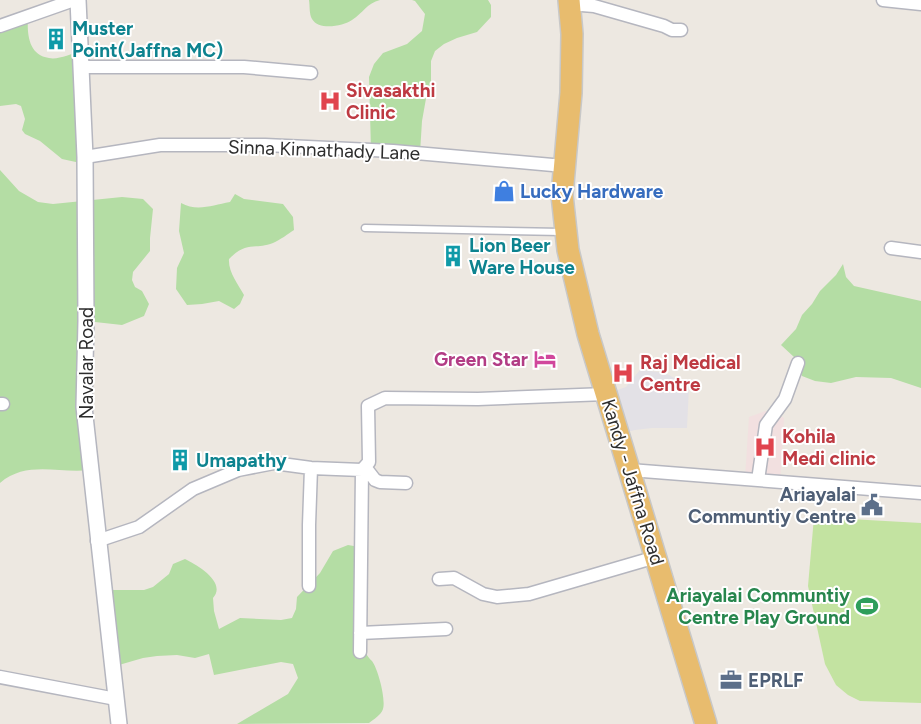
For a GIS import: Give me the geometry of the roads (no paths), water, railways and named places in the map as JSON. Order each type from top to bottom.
[{"type":"highway","name":"Kandy - Jaffna Road","points":[[569,2],[572,34],[572,93],[562,195],[568,250],[606,394],[706,724]]},
{"type":"street","points":[[0,26],[74,0]]},
{"type":"street","name":"Navalar Road","points":[[78,0],[85,157],[86,321],[84,407],[97,541],[119,724]]},
{"type":"street","points":[[883,0],[921,4]]},
{"type":"street","points":[[569,2],[594,6],[672,30],[681,30]]},
{"type":"street","points":[[80,67],[244,67],[311,73]]},
{"type":"street","name":"Sinna Kinnathady Lane","points":[[85,157],[160,145],[265,145],[393,151],[564,166]]},
{"type":"street","points":[[891,248],[921,252]]},
{"type":"street","points":[[758,480],[766,425],[785,398],[798,363]]},
{"type":"street","points":[[360,652],[363,469],[369,462],[368,406],[385,398],[478,399],[606,394]]},
{"type":"street","points":[[97,541],[139,527],[193,489],[238,470],[274,463],[311,468],[363,469],[380,482],[406,483]]},
{"type":"street","points":[[309,586],[311,468]]},
{"type":"street","points":[[630,470],[921,493]]},
{"type":"street","points":[[439,579],[454,578],[483,594],[497,597],[512,597],[529,594],[656,557]]},
{"type":"street","points":[[360,633],[446,629]]},
{"type":"street","points":[[0,678],[116,698]]},
{"type":"lane","points":[[365,228],[566,232]]},
{"type":"place","name":"Muster Point(Jaffna MC)","points":[[56,39]]},
{"type":"place","name":"Sivasakthi Clinic","points":[[330,101]]},
{"type":"place","name":"Lucky Hardware","points":[[504,191]]},
{"type":"place","name":"Lion Beer Ware House","points":[[453,256]]},
{"type":"place","name":"Green Star","points":[[545,359]]},
{"type":"place","name":"Raj Medical Centre","points":[[623,373]]},
{"type":"place","name":"Kohila Medi clinic","points":[[765,447]]},
{"type":"place","name":"Umapathy","points":[[180,460]]},
{"type":"place","name":"Ariayalai Communtiy Centre","points":[[872,505]]},
{"type":"place","name":"Ariayalai Communtiy Centre Play Ground","points":[[867,606]]},
{"type":"place","name":"EPRLF","points":[[731,680]]}]
